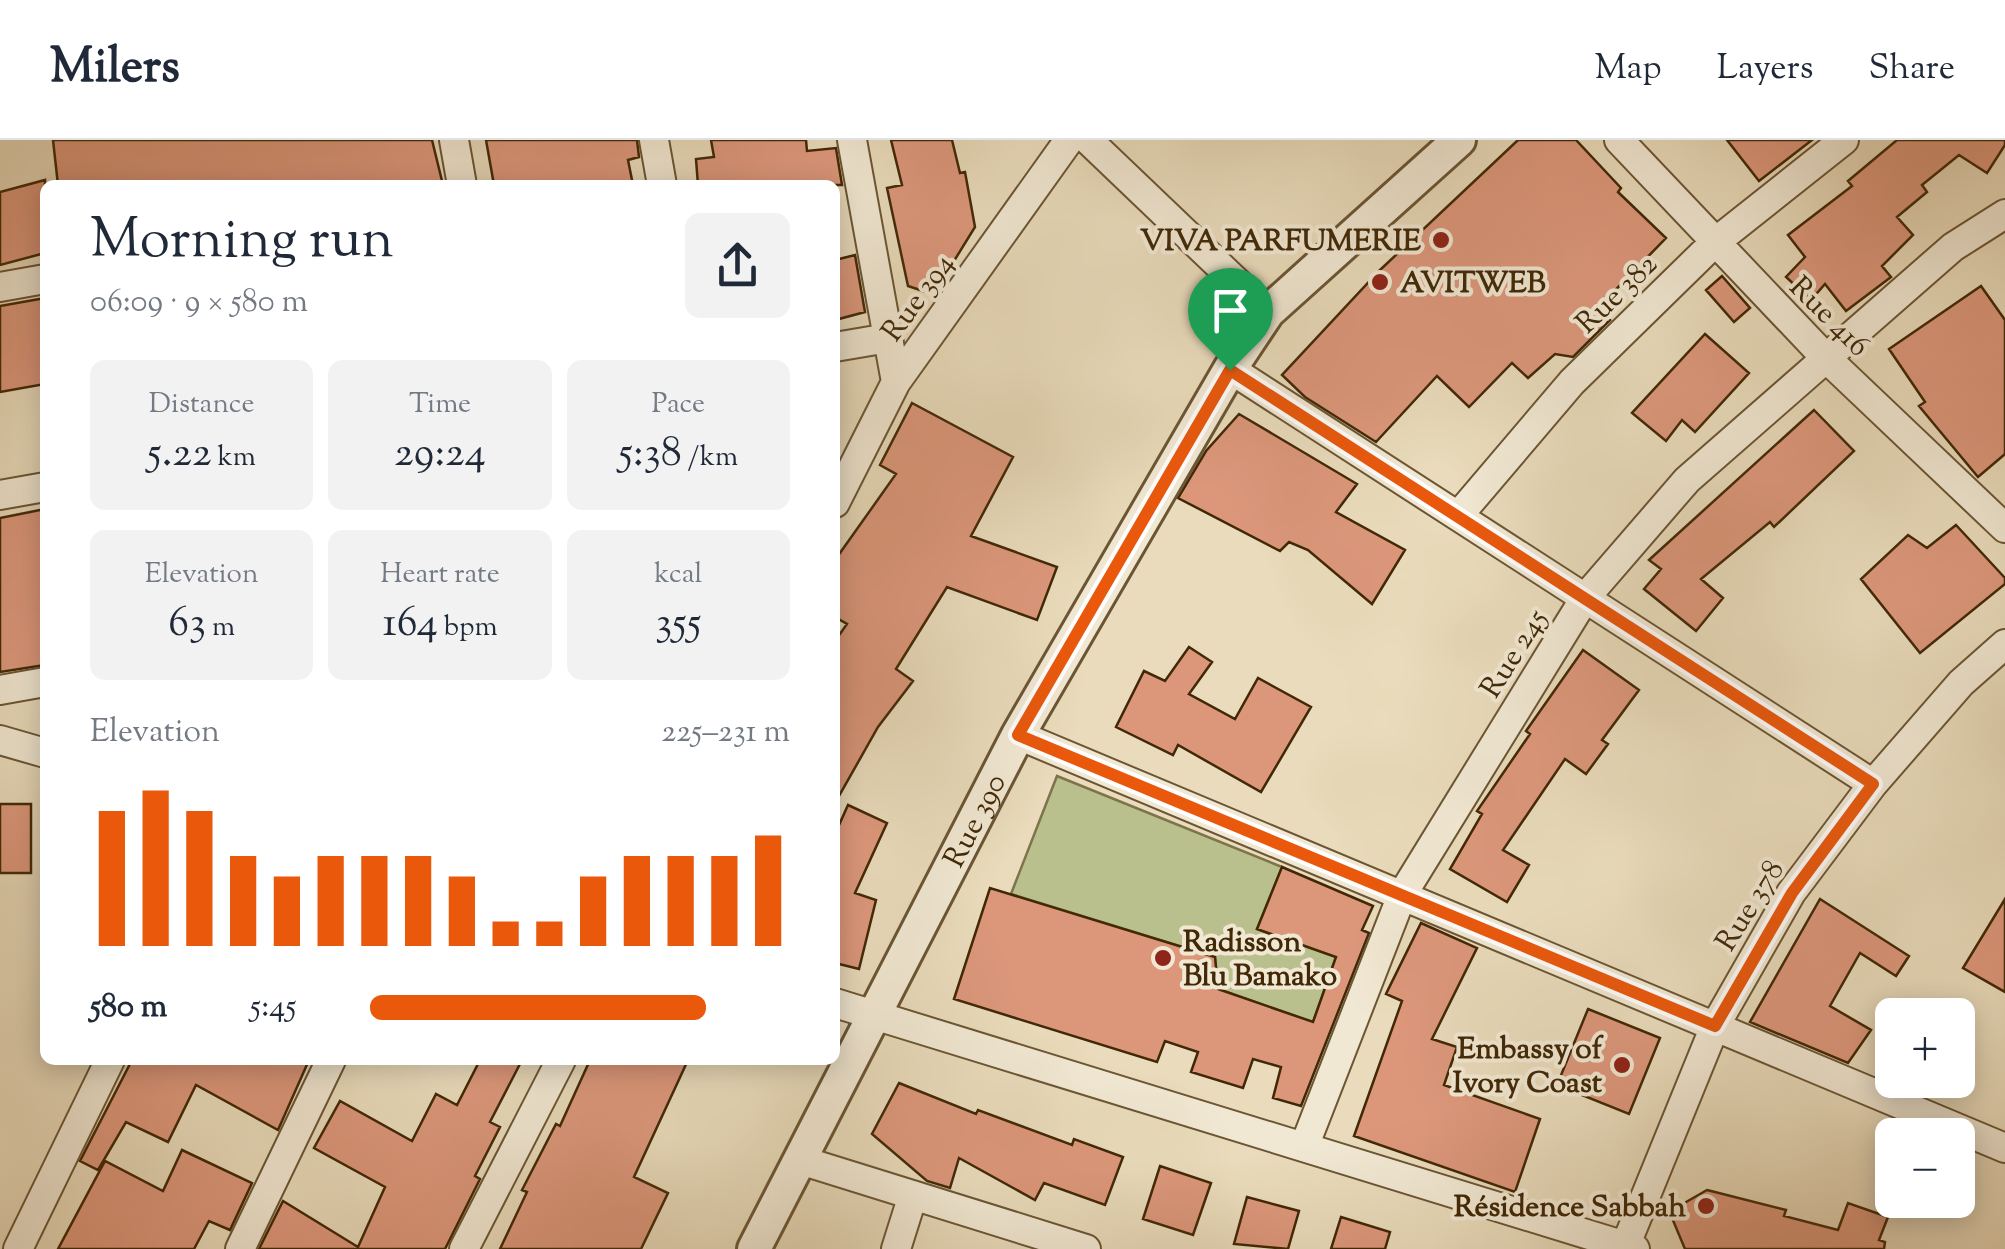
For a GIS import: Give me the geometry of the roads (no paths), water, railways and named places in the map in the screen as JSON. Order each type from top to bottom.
[{"type":"street","points":[[454,140],[461,180]]},
{"type":"street","points":[[654,140],[661,180]]},
{"type":"street","points":[[852,140],[896,382]]},
{"type":"street","name":"Rue 394","points":[[840,493],[896,382],[1069,140]]},
{"type":"street","points":[[1088,140],[1268,312]]},
{"type":"street","name":"Rue 390","points":[[754,1249],[1018,735],[1230,370],[1268,312],[1460,140]]},
{"type":"street","name":"Rue 416","points":[[1620,140],[1713,244],[1824,356],[2005,528]]},
{"type":"street","name":"Rue 382","points":[[1458,516],[1572,382],[1713,244],[1844,140]]},
{"type":"street","name":"Rue 245","points":[[1304,1147],[1402,895],[1585,598],[1687,480],[1952,247],[2005,214]]},
{"type":"street","points":[[0,287],[40,280]]},
{"type":"street","points":[[840,346],[888,338]]},
{"type":"street","points":[[1230,370],[1873,784]]},
{"type":"street","points":[[0,495],[40,488]]},
{"type":"street","name":"Rue 378","points":[[1628,1248],[1715,1026],[1792,893],[1873,784],[1961,683],[2005,644]]},
{"type":"street","points":[[0,690],[40,683]]},
{"type":"street","points":[[1018,735],[2005,1148]]},
{"type":"street","points":[[0,740],[40,752]]},
{"type":"street","points":[[840,1006],[1628,1248]]},
{"type":"street","points":[[18,1249],[108,1065]]},
{"type":"street","points":[[240,1249],[329,1065]]},
{"type":"street","points":[[464,1249],[558,1065]]},
{"type":"street","points":[[800,1160],[1086,1249]]},
{"type":"street","points":[[896,1249],[913,1195]]},
{"type":"place","name":"VIVA PARFUMERIE","points":[[1441,240]]},
{"type":"place","name":"AVITWEB","points":[[1380,282]]},
{"type":"place","name":"Radisson Blu Bamako","points":[[1163,958]]},
{"type":"place","name":"Embassy of Ivory Coast","points":[[1622,1065]]},
{"type":"place","name":"Résidence Sabbah","points":[[1706,1206]]}]
